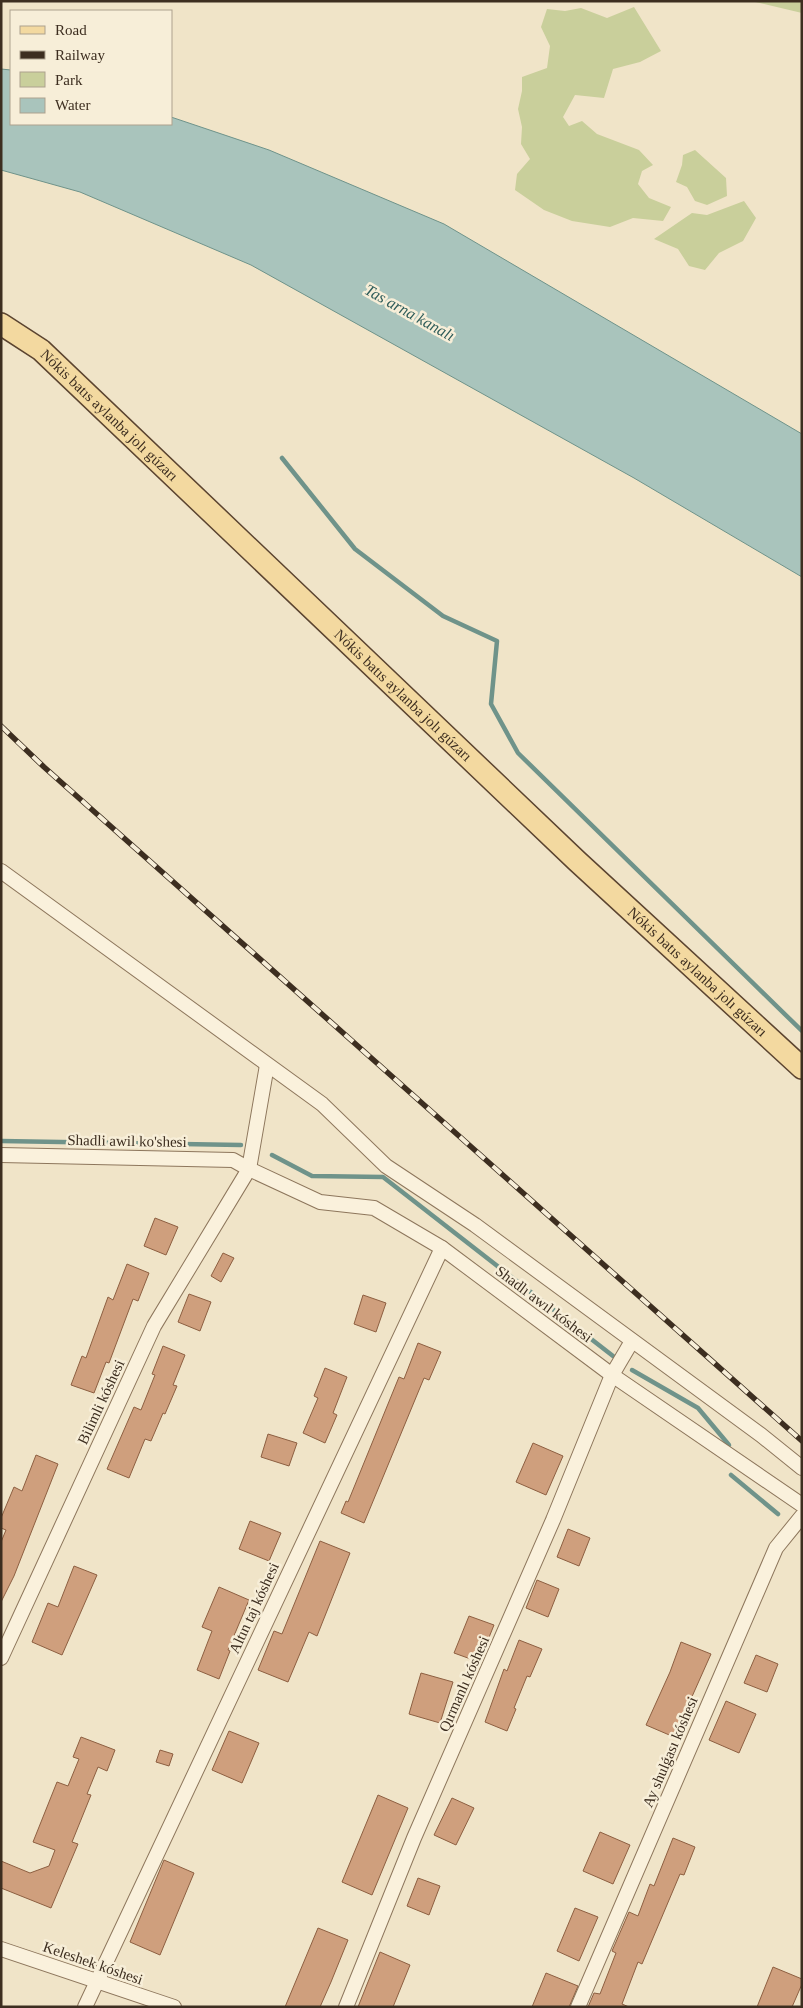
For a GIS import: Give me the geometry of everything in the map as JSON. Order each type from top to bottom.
[{"type":"main road","name":"Nókis batıs aylanba jolı gúzarı","points":[[1,324],[41,350],[577,861],[802,1068]]},
{"type":"street","points":[[1,871],[322,1104],[386,1166],[475,1225],[761,1435],[802,1468]]},
{"type":"street","points":[[249,1169],[267,1065]]},
{"type":"street","name":"Shadli awil ko'shesi","points":[[1,1155],[233,1160],[249,1169]]},
{"type":"street","name":"Shadlı awıl kóshesi","points":[[249,1169],[320,1202],[374,1208],[442,1248],[612,1376],[802,1505]]},
{"type":"street","name":"Bilimli kóshesi","points":[[1,1658],[154,1326],[249,1169]]},
{"type":"street","name":"Altın taj kóshesi","points":[[85,2007],[442,1248]]},
{"type":"street","name":"Qırmanlı kóshesi","points":[[346,2007],[414,1838],[553,1520],[612,1376],[632,1341]]},
{"type":"street","name":"Ay shulǵası kóshesi","points":[[578,2007],[776,1548],[802,1516]]},
{"type":"street","name":"Keleshek kóshesi","points":[[1,1949],[174,2007]]},
{"type":"green space","points":[[751,1],[802,1],[802,13]]},
{"type":"green space","points":[[634,7],[661,51],[640,62],[613,69],[604,98],[575,95],[563,117],[569,126],[582,121],[597,134],[639,150],[653,165],[642,171],[638,184],[649,198],[671,207],[663,221],[633,218],[610,227],[572,221],[544,210],[515,190],[517,174],[530,159],[521,144],[522,127],[518,109],[522,91],[522,77],[547,68],[550,46],[541,27],[547,9],[565,11],[581,8],[607,18]]},
{"type":"green space","points":[[695,150],[726,178],[727,196],[707,205],[695,201],[687,187],[676,182],[682,165],[683,155]]},
{"type":"green space","points":[[744,201],[756,218],[743,241],[719,253],[705,270],[689,266],[678,249],[654,239],[692,213],[707,215]]},
{"type":"water","name":"Tas arna kanalı","points":[[1,69],[10,70],[10,125],[172,125],[172,117],[269,150],[444,224],[802,434],[802,577],[634,478],[251,265],[80,192],[1,170]]},
{"type":"building","points":[[155,1218],[178,1227],[166,1255],[144,1246]]},
{"type":"building","points":[[223,1253],[234,1258],[221,1282],[211,1276]]},
{"type":"building","points":[[127,1264],[149,1273],[138,1301],[133,1299],[109,1363],[106,1362],[94,1393],[71,1385],[82,1356],[86,1358],[108,1297],[113,1300]]},
{"type":"building","points":[[189,1294],[211,1302],[200,1331],[178,1322]]},
{"type":"building","points":[[363,1295],[386,1303],[376,1332],[354,1324]]},
{"type":"building","points":[[418,1343],[441,1352],[429,1380],[424,1378],[364,1523],[341,1513],[346,1501],[348,1502],[399,1377],[404,1379]]},
{"type":"building","points":[[163,1346],[185,1355],[173,1385],[177,1386],[165,1414],[163,1413],[151,1441],[145,1439],[129,1478],[107,1469],[134,1407],[141,1410],[155,1375],[152,1374]]},
{"type":"building","points":[[325,1368],[347,1377],[333,1413],[337,1415],[325,1443],[303,1433],[318,1398],[314,1396]]},
{"type":"building","points":[[268,1434],[297,1443],[289,1466],[261,1457]]},
{"type":"building","points":[[533,1443],[563,1456],[546,1495],[516,1482]]},
{"type":"building","points":[[36,1455],[58,1464],[14,1576],[1,1602],[1,1542],[6,1530],[1,1528],[1,1518],[14,1487],[22,1491]]},
{"type":"building","points":[[250,1521],[281,1533],[269,1561],[239,1549]]},
{"type":"building","points":[[568,1529],[590,1538],[579,1566],[557,1557]]},
{"type":"building","points":[[320,1541],[350,1553],[317,1636],[309,1632],[288,1682],[258,1670],[274,1631],[282,1634]]},
{"type":"building","points":[[74,1566],[97,1575],[62,1655],[32,1642],[48,1603],[58,1607]]},
{"type":"building","points":[[537,1580],[559,1589],[548,1617],[526,1608]]},
{"type":"building","points":[[219,1587],[249,1600],[228,1650],[230,1651],[219,1679],[197,1670],[212,1631],[202,1627]]},
{"type":"building","points":[[469,1616],[494,1625],[479,1662],[454,1653]]},
{"type":"building","points":[[519,1640],[542,1649],[530,1677],[527,1676],[507,1731],[485,1722],[504,1669],[507,1671]]},
{"type":"building","points":[[681,1642],[711,1654],[674,1737],[646,1725],[670,1672]]},
{"type":"building","points":[[756,1655],[778,1664],[767,1692],[744,1683]]},
{"type":"building","points":[[421,1673],[453,1682],[440,1723],[409,1714]]},
{"type":"building","points":[[726,1701],[756,1714],[739,1753],[709,1740]]},
{"type":"building","points":[[229,1731],[259,1743],[242,1783],[212,1770]]},
{"type":"building","points":[[81,1737],[115,1750],[107,1771],[98,1767],[87,1794],[91,1795],[72,1842],[78,1844],[51,1908],[1,1888],[1,1861],[30,1873],[49,1866],[55,1850],[33,1842],[57,1782],[68,1786],[79,1759],[73,1757]]},
{"type":"building","points":[[160,1750],[173,1754],[169,1766],[156,1762]]},
{"type":"building","points":[[378,1795],[408,1808],[372,1895],[342,1882]]},
{"type":"building","points":[[452,1798],[474,1808],[456,1845],[434,1835]]},
{"type":"building","points":[[600,1832],[630,1845],[613,1884],[583,1871]]},
{"type":"building","points":[[673,1838],[695,1847],[684,1875],[680,1874],[642,1964],[638,1962],[622,2004],[629,2007],[588,2007],[594,1993],[600,1994],[616,1953],[612,1951],[629,1912],[638,1916],[650,1884],[654,1886]]},
{"type":"building","points":[[164,1860],[194,1873],[160,1955],[130,1942]]},
{"type":"building","points":[[418,1878],[440,1886],[429,1915],[407,1906]]},
{"type":"building","points":[[575,1908],[598,1917],[579,1961],[557,1951]]},
{"type":"building","points":[[318,1928],[348,1940],[331,1982],[320,2007],[285,2007]]},
{"type":"building","points":[[380,1952],[410,1965],[393,2007],[358,2007]]},
{"type":"building","points":[[773,1967],[802,1979],[802,1984],[792,2007],[757,2007]]},
{"type":"building","points":[[546,1973],[578,1986],[569,2007],[532,2007]]},
{"type":"waterway","points":[[282,458],[355,549],[443,616],[497,641],[491,704],[518,753],[802,1031]]},
{"type":"waterway","points":[[1,1141],[241,1145]]},
{"type":"waterway","points":[[272,1155],[312,1176],[383,1177],[613,1356]]},
{"type":"waterway","points":[[632,1370],[698,1408],[729,1445]]},
{"type":"waterway","points":[[731,1475],[778,1514]]},
{"type":"railway","points":[[1,726],[44,767],[802,1441]]}]
